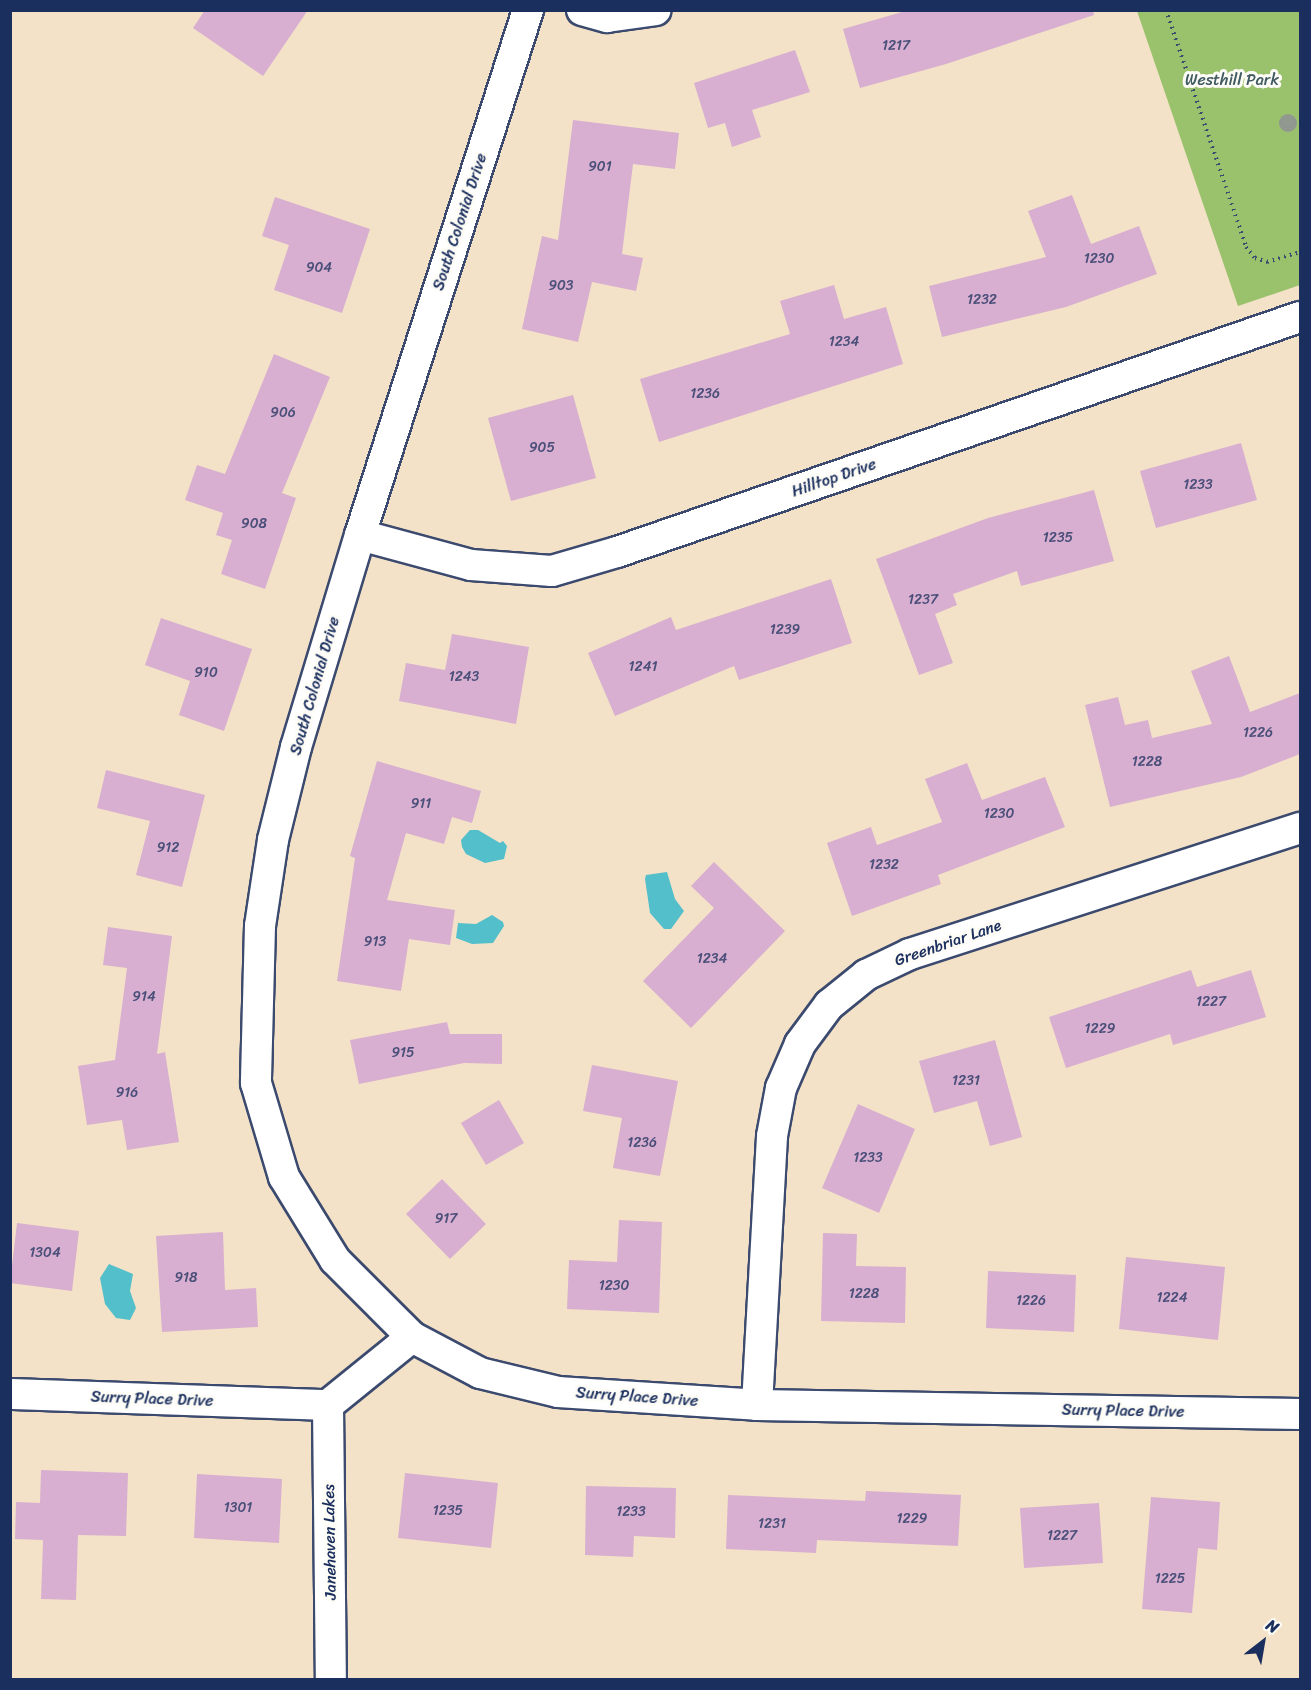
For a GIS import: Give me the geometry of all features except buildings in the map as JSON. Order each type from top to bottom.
[{"type":"street","name":"South Colonial Drive","points":[[412,1336],[334,1260],[284,1177],[256,1083],[260,926],[273,840],[296,747],[360,535],[528,10]]},
{"type":"street","points":[[582,10],[607,17],[656,10]]},
{"type":"street","name":"Hilltop Drive","points":[[360,535],[471,565],[552,571],[617,552],[1300,317]]},
{"type":"street","name":"Greenbriar Lane","points":[[757,1405],[772,1136],[779,1098],[800,1044],[829,1005],[866,975],[910,954],[1300,828]]},
{"type":"street","points":[[328,1405],[412,1336]]},
{"type":"street","name":"Surry Place Drive","points":[[412,1336],[480,1373],[558,1392],[757,1405],[1300,1414]]},
{"type":"street","name":"Surry Place Drive","points":[[10,1394],[328,1405]]},
{"type":"street","name":"Janehaven Lakes","points":[[328,1405],[331,1680]]},
{"type":"path","points":[[1166,10],[1246,248],[1255,258],[1267,262],[1300,252]]},
{"type":"green space","name":"Westhill Park","points":[[1137,11],[1300,11],[1300,285],[1238,306]]},
{"type":"water","points":[[470,830],[478,830],[500,843],[503,841],[507,846],[504,859],[485,863],[466,854],[461,840]]},
{"type":"water","points":[[667,872],[675,899],[684,911],[671,929],[664,929],[650,913],[645,879],[646,875]]},
{"type":"water","points":[[492,915],[503,922],[504,926],[493,943],[472,944],[456,938],[458,923],[476,924]]},
{"type":"water","points":[[109,1264],[133,1274],[130,1291],[136,1308],[130,1320],[116,1318],[105,1304],[100,1278]]}]
